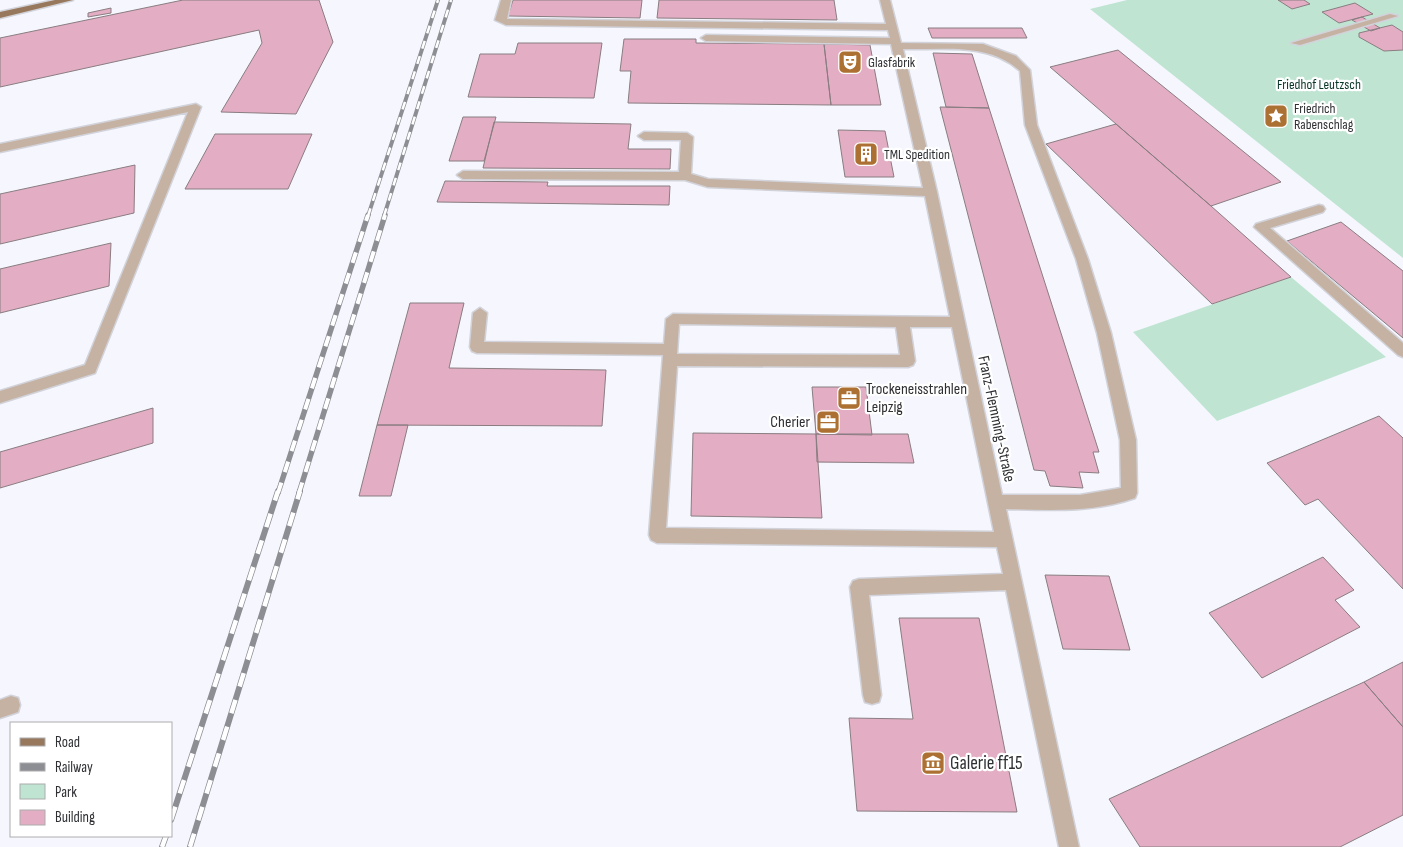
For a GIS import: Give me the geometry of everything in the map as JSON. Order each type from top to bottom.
[{"type":"main road","points":[[0,14],[68,0]]},
{"type":"street","points":[[506,0],[500,20],[506,22],[895,38],[932,45],[983,47],[1012,58],[1025,70],[1032,125],[1082,259],[1104,334],[1128,440],[1129,493],[1109,500],[1082,502],[996,502]]},
{"type":"street","name":"Franz-Flemming-Straße","points":[[885,0],[912,105],[1070,847]]},
{"type":"street","points":[[1296,43],[1393,16]]},
{"type":"street","points":[[706,38],[895,38]]},
{"type":"street","points":[[0,148],[196,107],[90,369],[0,397]]},
{"type":"street","points":[[644,136],[687,137],[685,176]]},
{"type":"street","points":[[463,175],[685,176],[708,183],[931,192]]},
{"type":"street","points":[[1319,209],[1260,227],[1403,351]]},
{"type":"street","points":[[480,312],[477,347],[670,355],[908,361],[902,322]]},
{"type":"street","points":[[958,322],[673,319],[656,535],[1004,540]]},
{"type":"street","points":[[872,695],[859,587],[1013,582]]},
{"type":"green space","name":"Friedhof Leutzsch","points":[[1127,0],[1403,0],[1403,258],[1090,9]]},
{"type":"green space","points":[[1291,277],[1386,357],[1217,421],[1133,332]]},
{"type":"building","points":[[183,0],[319,0],[333,42],[296,114],[221,112],[262,43],[259,30],[0,87],[0,38]]},
{"type":"building","points":[[513,0],[642,0],[640,18],[508,16]]},
{"type":"building","points":[[659,0],[834,0],[837,20],[657,18]]},
{"type":"building","points":[[1278,0],[1304,0],[1310,4],[1292,9]]},
{"type":"building","points":[[1355,3],[1373,14],[1339,23],[1322,12]]},
{"type":"building","points":[[111,8],[111,13],[88,17],[88,13]]},
{"type":"building","points":[[1362,17],[1380,28],[1371,31],[1352,20]]},
{"type":"building","points":[[1392,25],[1403,32],[1403,50],[1384,51],[1359,37],[1359,33]]},
{"type":"building","points":[[928,28],[1022,28],[1027,38],[932,38]]},
{"type":"building","points":[[624,39],[696,39],[696,43],[824,44],[831,105],[628,103],[631,71],[620,71]]},
{"type":"building","points":[[518,43],[602,43],[594,98],[468,97],[480,54],[515,54]]},
{"type":"building","points":[[824,44],[870,45],[881,105],[831,105]]},
{"type":"building","points":[[1118,50],[1281,182],[1211,206],[1050,67]]},
{"type":"building","points":[[933,53],[972,54],[989,108],[946,107]]},
{"type":"building","points":[[940,107],[989,108],[1099,452],[1093,452],[1099,473],[1079,472],[1083,488],[1050,486],[1045,471],[1034,470]]},
{"type":"building","points":[[463,117],[496,117],[484,161],[449,161]]},
{"type":"building","points":[[494,122],[631,124],[628,149],[671,149],[670,169],[483,168]]},
{"type":"building","points":[[1116,124],[1291,277],[1212,304],[1046,144]]},
{"type":"building","name":"TML Spedition","points":[[838,130],[885,131],[894,177],[845,177]]},
{"type":"building","points":[[215,134],[312,134],[288,189],[185,189]]},
{"type":"building","points":[[135,165],[134,213],[0,244],[0,194]]},
{"type":"building","points":[[445,181],[548,182],[547,186],[670,186],[669,205],[437,202]]},
{"type":"building","points":[[1341,222],[1403,271],[1403,338],[1287,241]]},
{"type":"building","points":[[111,243],[109,286],[0,313],[0,269]]},
{"type":"building","points":[[410,303],[464,303],[449,368],[606,370],[602,426],[377,425]]},
{"type":"building","points":[[812,387],[866,387],[872,435],[816,434]]},
{"type":"building","points":[[153,408],[153,443],[0,488],[0,452]]},
{"type":"building","points":[[1379,416],[1403,438],[1403,589],[1318,499],[1305,505],[1267,463]]},
{"type":"building","points":[[377,425],[408,425],[391,496],[359,496]]},
{"type":"building","points":[[693,433],[816,434],[822,518],[691,516]]},
{"type":"building","points":[[816,434],[908,434],[914,463],[817,462]]},
{"type":"building","points":[[1323,557],[1354,590],[1335,600],[1360,627],[1262,678],[1209,613]]},
{"type":"building","points":[[1045,575],[1109,576],[1130,650],[1063,649]]},
{"type":"building","points":[[899,618],[979,618],[1017,812],[857,811],[849,718],[913,719]]},
{"type":"building","points":[[1403,662],[1403,727],[1364,682]]},
{"type":"building","points":[[1364,682],[1403,727],[1403,815],[1340,847],[1140,847],[1109,799]]},
{"type":"railway","points":[[368,216],[438,0]]},
{"type":"railway","points":[[384,216],[451,0]]},
{"type":"railway","points":[[278,493],[368,215]]},
{"type":"railway","points":[[299,493],[385,215]]},
{"type":"railway","points":[[172,817],[278,491]]},
{"type":"railway","points":[[190,847],[300,491]]},
{"type":"railway","points":[[162,847],[166,837]]},
{"type":"place","name":"Glasfabrik","points":[[850,62]]},
{"type":"place","name":"Friedrich Rabenschlag","points":[[1276,116]]},
{"type":"place","name":"TML Spedition","points":[[866,154]]},
{"type":"place","name":"Trockeneisstrahlen Leipzig","points":[[849,398]]},
{"type":"place","name":"Cherier","points":[[828,422]]},
{"type":"place","name":"Galerie ff15","points":[[933,763]]}]
